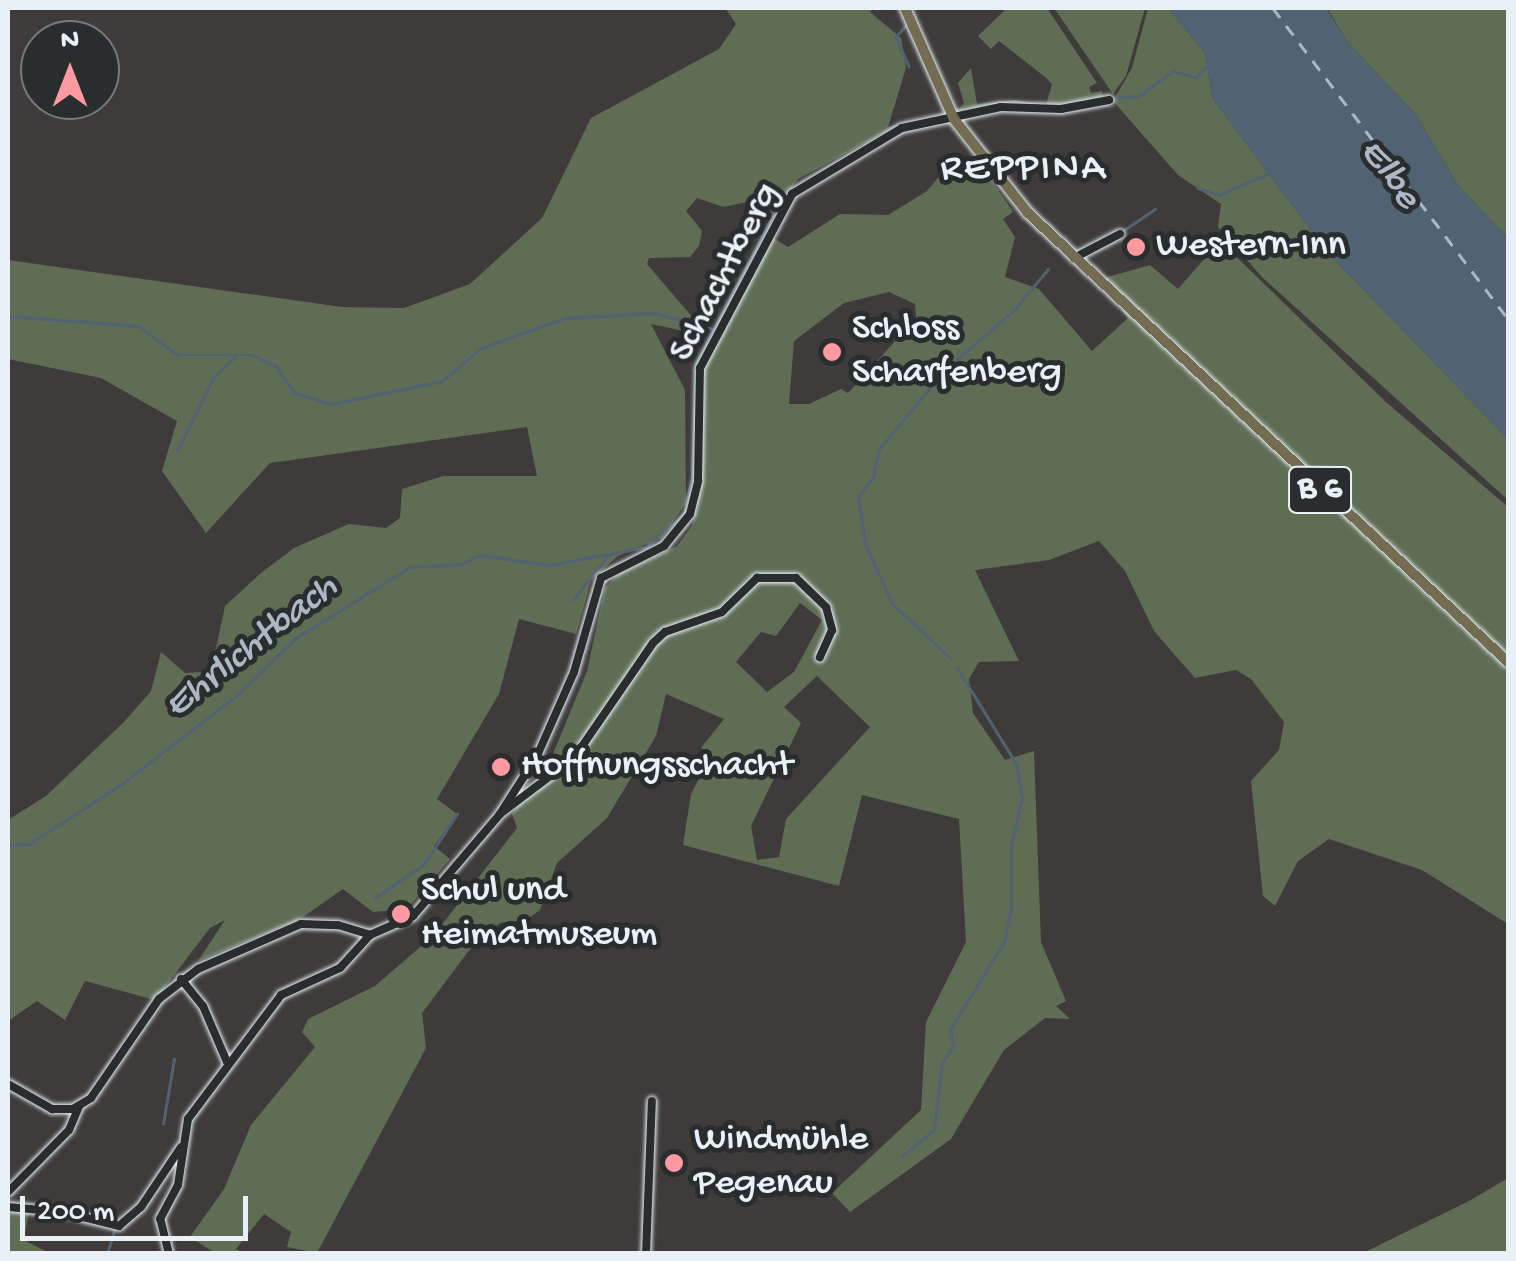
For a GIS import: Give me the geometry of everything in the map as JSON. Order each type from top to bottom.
[{"type":"main road","name":"B 6","points":[[904,8],[952,115],[1006,188],[1074,258],[1508,662]]},
{"type":"street","name":"Schachtberg","points":[[181,1146],[188,1119],[227,1062],[282,995],[340,968],[370,935],[412,916],[500,814],[537,756],[574,672],[596,586],[612,568],[664,546],[690,514],[698,481],[700,368],[787,200],[812,177],[893,132],[952,115],[1002,108],[1044,110],[1109,100]]},
{"type":"street","points":[[1074,258],[1120,234]]},
{"type":"street","points":[[500,814],[574,758],[652,643],[665,632],[722,612],[757,578],[796,578],[826,608],[832,630],[820,656]]},
{"type":"street","points":[[8,1192],[69,1130],[79,1106],[181,980],[301,924],[338,924],[370,935]]},
{"type":"street","points":[[181,980],[203,1006],[227,1062]]},
{"type":"street","points":[[8,1084],[52,1109],[79,1106]]},
{"type":"street","points":[[646,1254],[652,1100]]},
{"type":"street","points":[[8,1207],[64,1212],[94,1223],[119,1226],[135,1214],[181,1146]]},
{"type":"street","points":[[169,1254],[158,1230],[178,1185],[181,1146]]},
{"type":"green space","points":[[725,8],[873,8],[870,12],[901,38],[906,68],[888,127],[900,124],[798,179],[773,214],[756,200],[723,207],[697,198],[686,211],[702,231],[699,246],[690,257],[649,258],[647,264],[700,326],[698,334],[651,324],[685,390],[686,503],[662,538],[618,556],[591,580],[576,634],[519,619],[499,694],[437,799],[457,814],[434,846],[450,859],[407,909],[373,912],[343,889],[300,919],[198,961],[225,920],[210,928],[155,1000],[85,981],[65,1020],[37,1001],[8,1021],[8,820],[46,796],[124,722],[151,691],[161,652],[185,673],[202,672],[215,653],[225,606],[261,573],[294,548],[349,524],[386,528],[400,518],[402,489],[443,476],[537,476],[527,427],[270,463],[206,533],[162,471],[177,421],[101,378],[8,359],[8,260],[342,307],[404,308],[470,284],[542,218],[591,118],[719,49],[736,24]]},
{"type":"green space","points":[[1007,8],[1047,8],[1097,83],[1089,87],[1091,93],[1102,91],[1103,98],[1053,106],[1003,103],[957,111],[964,103],[958,83],[971,68],[977,104],[1015,100],[1046,105],[1052,84],[999,41],[991,49],[978,36]]},
{"type":"green space","points":[[1054,8],[1145,8],[1126,76],[1113,94]]},
{"type":"green space","points":[[1148,8],[1168,8],[1205,53],[1213,99],[1329,254],[1508,439],[1508,500],[1263,278],[1218,227],[1221,204],[1178,175],[1113,101],[1132,68]]},
{"type":"green space","points":[[1327,8],[1508,8],[1508,238],[1458,185],[1416,115],[1347,41]]},
{"type":"green space","points":[[975,156],[1013,212],[1003,219],[1015,237],[1005,277],[1039,289],[1092,351],[1128,318],[1120,309],[1126,311],[1508,668],[1508,924],[1422,870],[1329,839],[1298,861],[1275,906],[1263,896],[1251,781],[1279,750],[1284,722],[1251,679],[1236,670],[1195,678],[1154,631],[1125,571],[1099,541],[1049,560],[975,570],[1019,661],[979,662],[969,679],[973,713],[1005,760],[1034,751],[1041,942],[1066,1001],[1056,1006],[1070,1019],[1045,1018],[1004,1050],[951,1139],[850,1212],[832,1193],[921,1110],[926,1022],[966,942],[959,819],[862,795],[839,886],[683,845],[691,794],[711,755],[701,748],[724,719],[666,694],[656,736],[607,818],[557,863],[540,910],[526,920],[500,923],[477,940],[422,1013],[426,1048],[317,1253],[287,1247],[291,1232],[264,1214],[236,1249],[243,1253],[215,1253],[190,1237],[224,1189],[251,1125],[315,1047],[302,1032],[308,1019],[375,986],[433,936],[517,828],[512,814],[548,766],[587,671],[605,588],[617,575],[677,546],[692,526],[702,478],[703,372],[773,238],[788,247],[840,214],[888,215],[927,191],[946,168]],"holes":[[[889,292],[915,304],[916,317],[897,339],[848,393],[841,389],[809,404],[789,404],[794,341],[844,303]],[[800,603],[822,620],[794,672],[767,692],[736,662],[761,632],[776,636]],[[817,676],[870,727],[786,819],[779,857],[757,860],[751,826],[801,723],[784,707]]]},
{"type":"green space","points":[[1220,241],[1386,402],[1508,507],[1508,656],[1104,278],[1150,265],[1178,289]]},
{"type":"green space","points":[[1508,1178],[1508,1253],[1363,1253],[1469,1201]]},
{"type":"green space","points":[[8,1210],[29,1212],[24,1240],[49,1253],[8,1253]]},
{"type":"water","name":"Elbe","points":[[1168,8],[1326,8],[1347,41],[1416,115],[1458,185],[1508,238],[1508,439],[1329,254],[1213,99],[1205,53]]},
{"type":"waterway","points":[[906,26],[896,37],[909,66]]},
{"type":"waterway","points":[[1114,98],[1139,96],[1173,71],[1196,77],[1207,65]]},
{"type":"waterway","points":[[1198,188],[1219,195],[1270,173]]},
{"type":"waterway","points":[[1121,232],[1155,209]]},
{"type":"waterway","points":[[573,600],[609,554],[646,547],[684,514],[692,476],[696,363],[773,215]]},
{"type":"waterway","points":[[951,659],[892,604],[865,544],[858,497],[873,477],[879,449],[946,369],[1014,310],[1048,269]]},
{"type":"waterway","points":[[8,316],[139,326],[178,355],[253,355],[276,366],[295,393],[331,404],[442,381],[481,348],[565,318],[654,313],[713,329]]},
{"type":"waterway","points":[[177,451],[213,378],[236,356]]},
{"type":"waterway","name":"Ehrlichtbach","points":[[8,845],[29,844],[122,784],[237,695],[296,638],[410,567],[462,564],[480,555],[550,565],[608,554]]},
{"type":"waterway","points":[[902,1156],[934,1130],[942,1063],[953,1046],[950,1030],[1004,942],[1011,910],[1011,845],[1022,798],[1016,764],[957,668]]},
{"type":"waterway","points":[[375,898],[424,864],[457,814]]},
{"type":"waterway","points":[[163,1124],[174,1059]]},
{"type":"waterway","points":[[107,1254],[115,1228]]},
{"type":"ferry route","points":[[1273,8],[1508,319]]},
{"type":"place","name":"Western-Inn","points":[[1136,247]]},
{"type":"place","name":"Schloss Scharfenberg","points":[[832,352]]},
{"type":"place","name":"Hoffnungsschacht","points":[[501,767]]},
{"type":"place","name":"Schul und Heimatmuseum","points":[[401,914]]},
{"type":"place","name":"Windmühle Pegenau","points":[[674,1163]]},
{"type":"district","name":"REPPINA","points":[[1024,170]]}]
